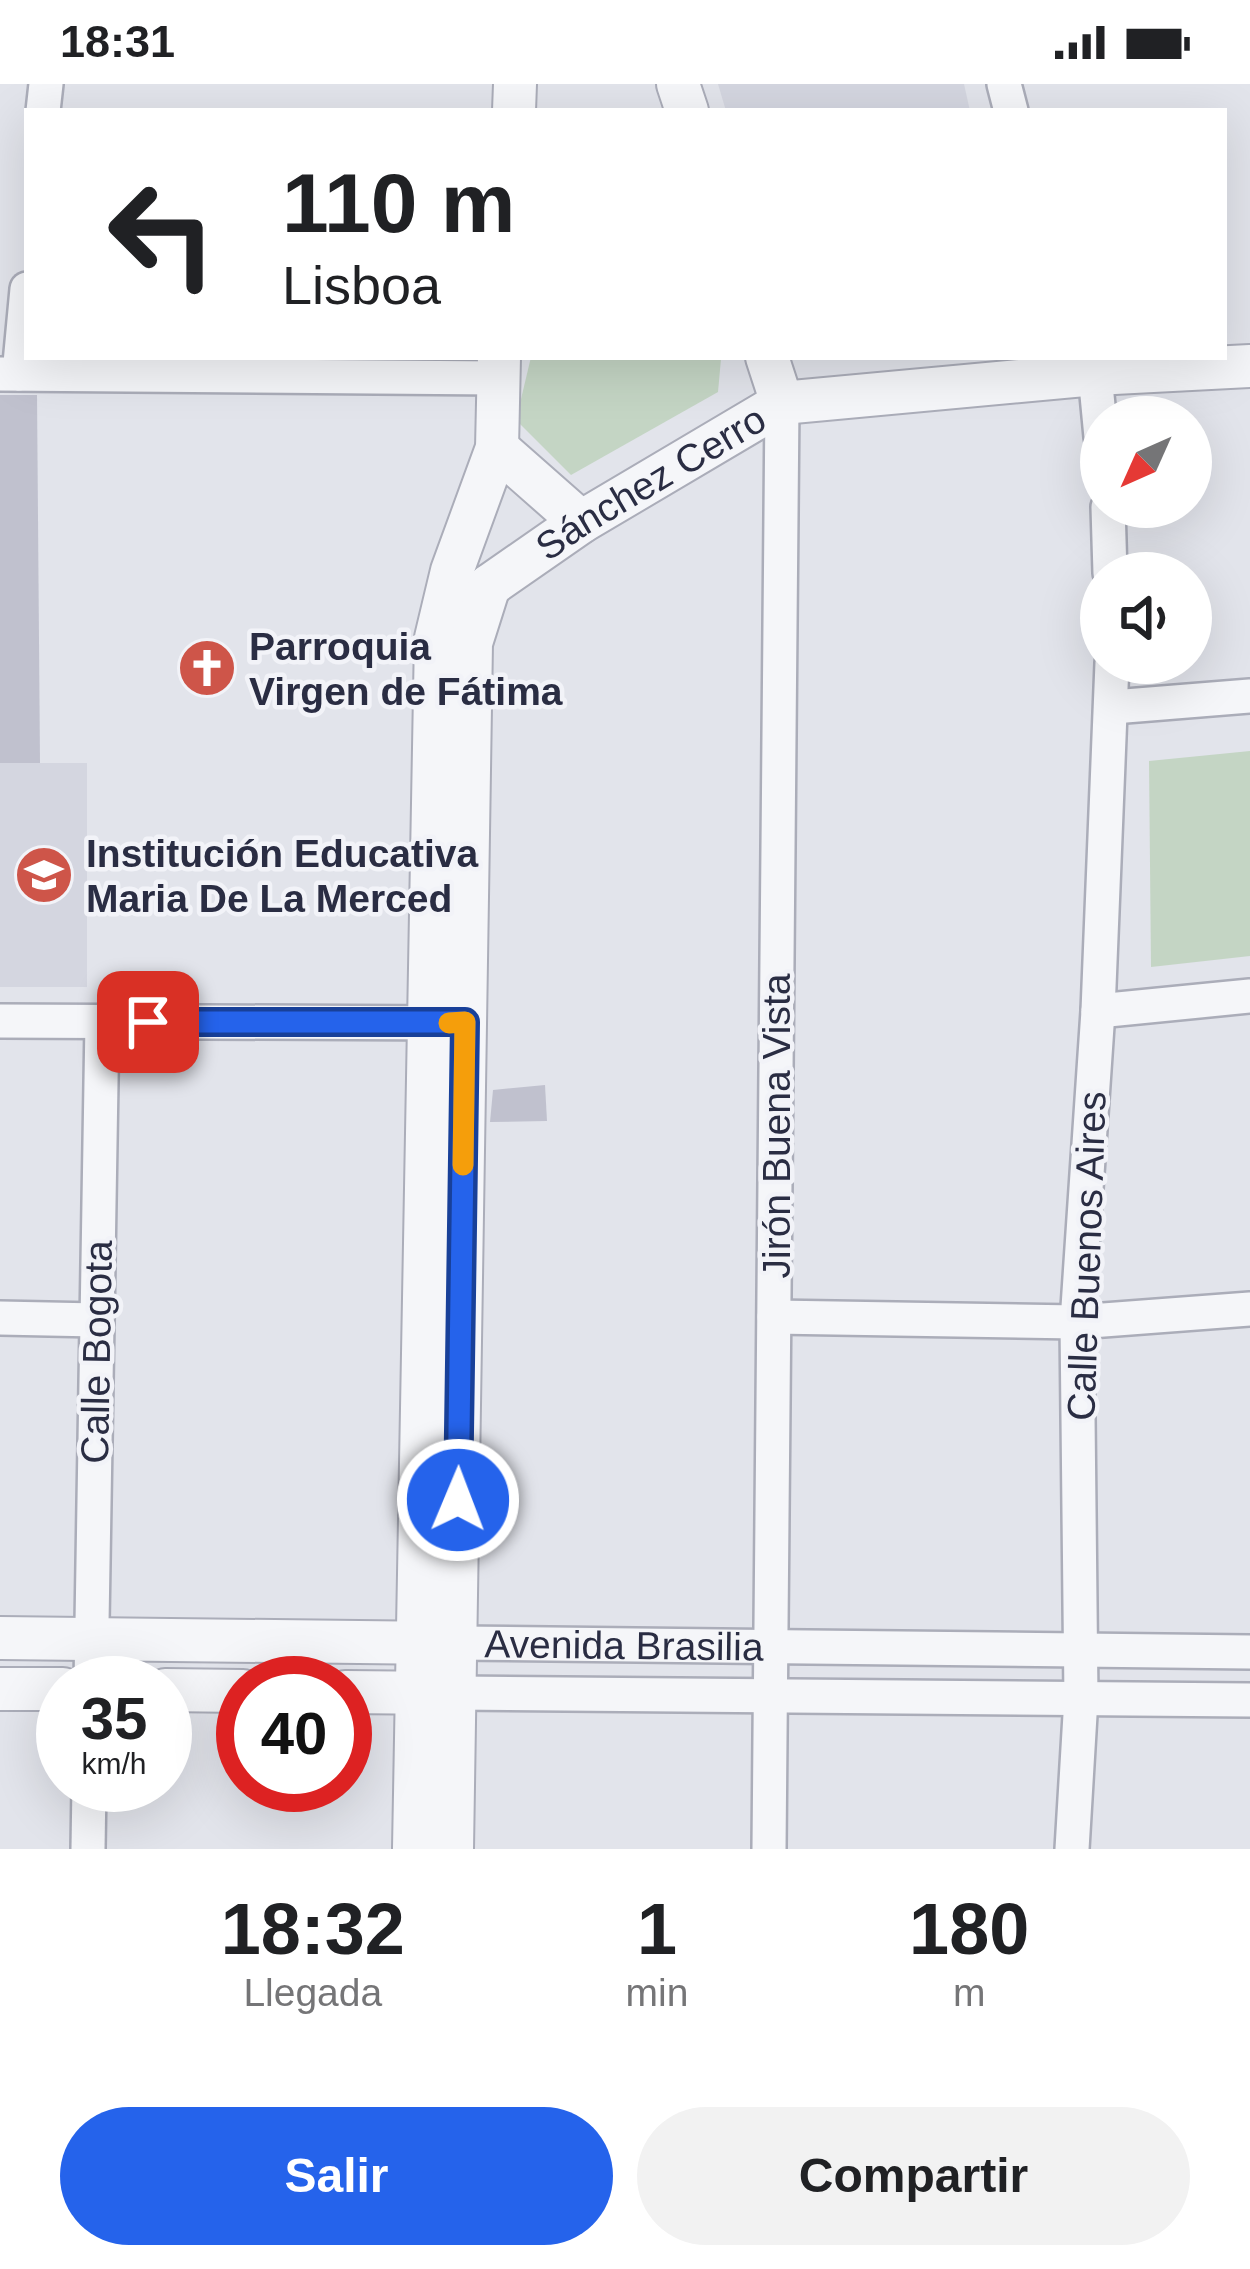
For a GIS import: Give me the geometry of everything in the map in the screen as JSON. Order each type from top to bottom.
[{"type":"street","points":[[24,304],[10,374],[499,368],[497,448],[471,579],[436,638],[447,1023],[437,1643],[436,1692],[414,1849]]},
{"type":"street","points":[[767,360],[782,403]]},
{"type":"street","points":[[1092,365],[1096,396]]},
{"type":"street","name":"Sánchez Cerro","points":[[471,579],[581,522],[782,403],[1092,365],[1250,366]]},
{"type":"street","name":"Jirón Buena Vista","points":[[769,1849],[782,403]]},
{"type":"street","points":[[497,448],[581,522]]},
{"type":"street","name":"Calle Buenos Aires","points":[[1072,1849],[1082,1699],[1077,1322],[1098,1011],[1112,684]]},
{"type":"street","points":[[1113,707],[1250,696]]},
{"type":"street","points":[[1098,1011],[1250,996]]},
{"type":"street","points":[[0,1021],[447,1023]]},
{"type":"street","name":"Calle Bogota","points":[[92,1656],[102,1022]]},
{"type":"street","points":[[775,1317],[1077,1322],[1250,1309]]},
{"type":"street","points":[[0,1318],[97,1321]]},
{"type":"street","name":"Avenida Brasilia","points":[[0,1638],[1250,1652]]},
{"type":"street","points":[[0,1689],[36,1689]]},
{"type":"street","name":"Avenida Brasilia","points":[[372,1692],[1250,1700]]},
{"type":"street","points":[[436,1692],[452,1849]]},
{"type":"street","points":[[88,1849],[89,1812]]},
{"type":"shaded area","points":[[718,84],[964,84],[969,108],[725,108]]},
{"type":"shaded area","name":"Institución Educativa Maria De La Merced","points":[[0,763],[87,763],[87,987],[0,987]]},
{"type":"green space","points":[[530,360],[721,360],[718,392],[571,475],[516,420]]},
{"type":"green space","points":[[1250,751],[1250,956],[1151,967],[1149,761]]},
{"type":"building","points":[[0,395],[37,395],[40,763],[0,763]]},
{"type":"building","points":[[545,1085],[547,1121],[490,1122],[493,1090]]},
{"type":"slow traffic","points":[[449,1023],[465,1022],[463,1165]]},
{"type":"place","name":"Parroquia Virgen de Fátima","points":[[207,668]]},
{"type":"place","name":"Institución Educativa Maria De La Merced","points":[[44,875]]},
{"type":"route","points":[[148,1022],[465,1022],[458,1500]]}]
